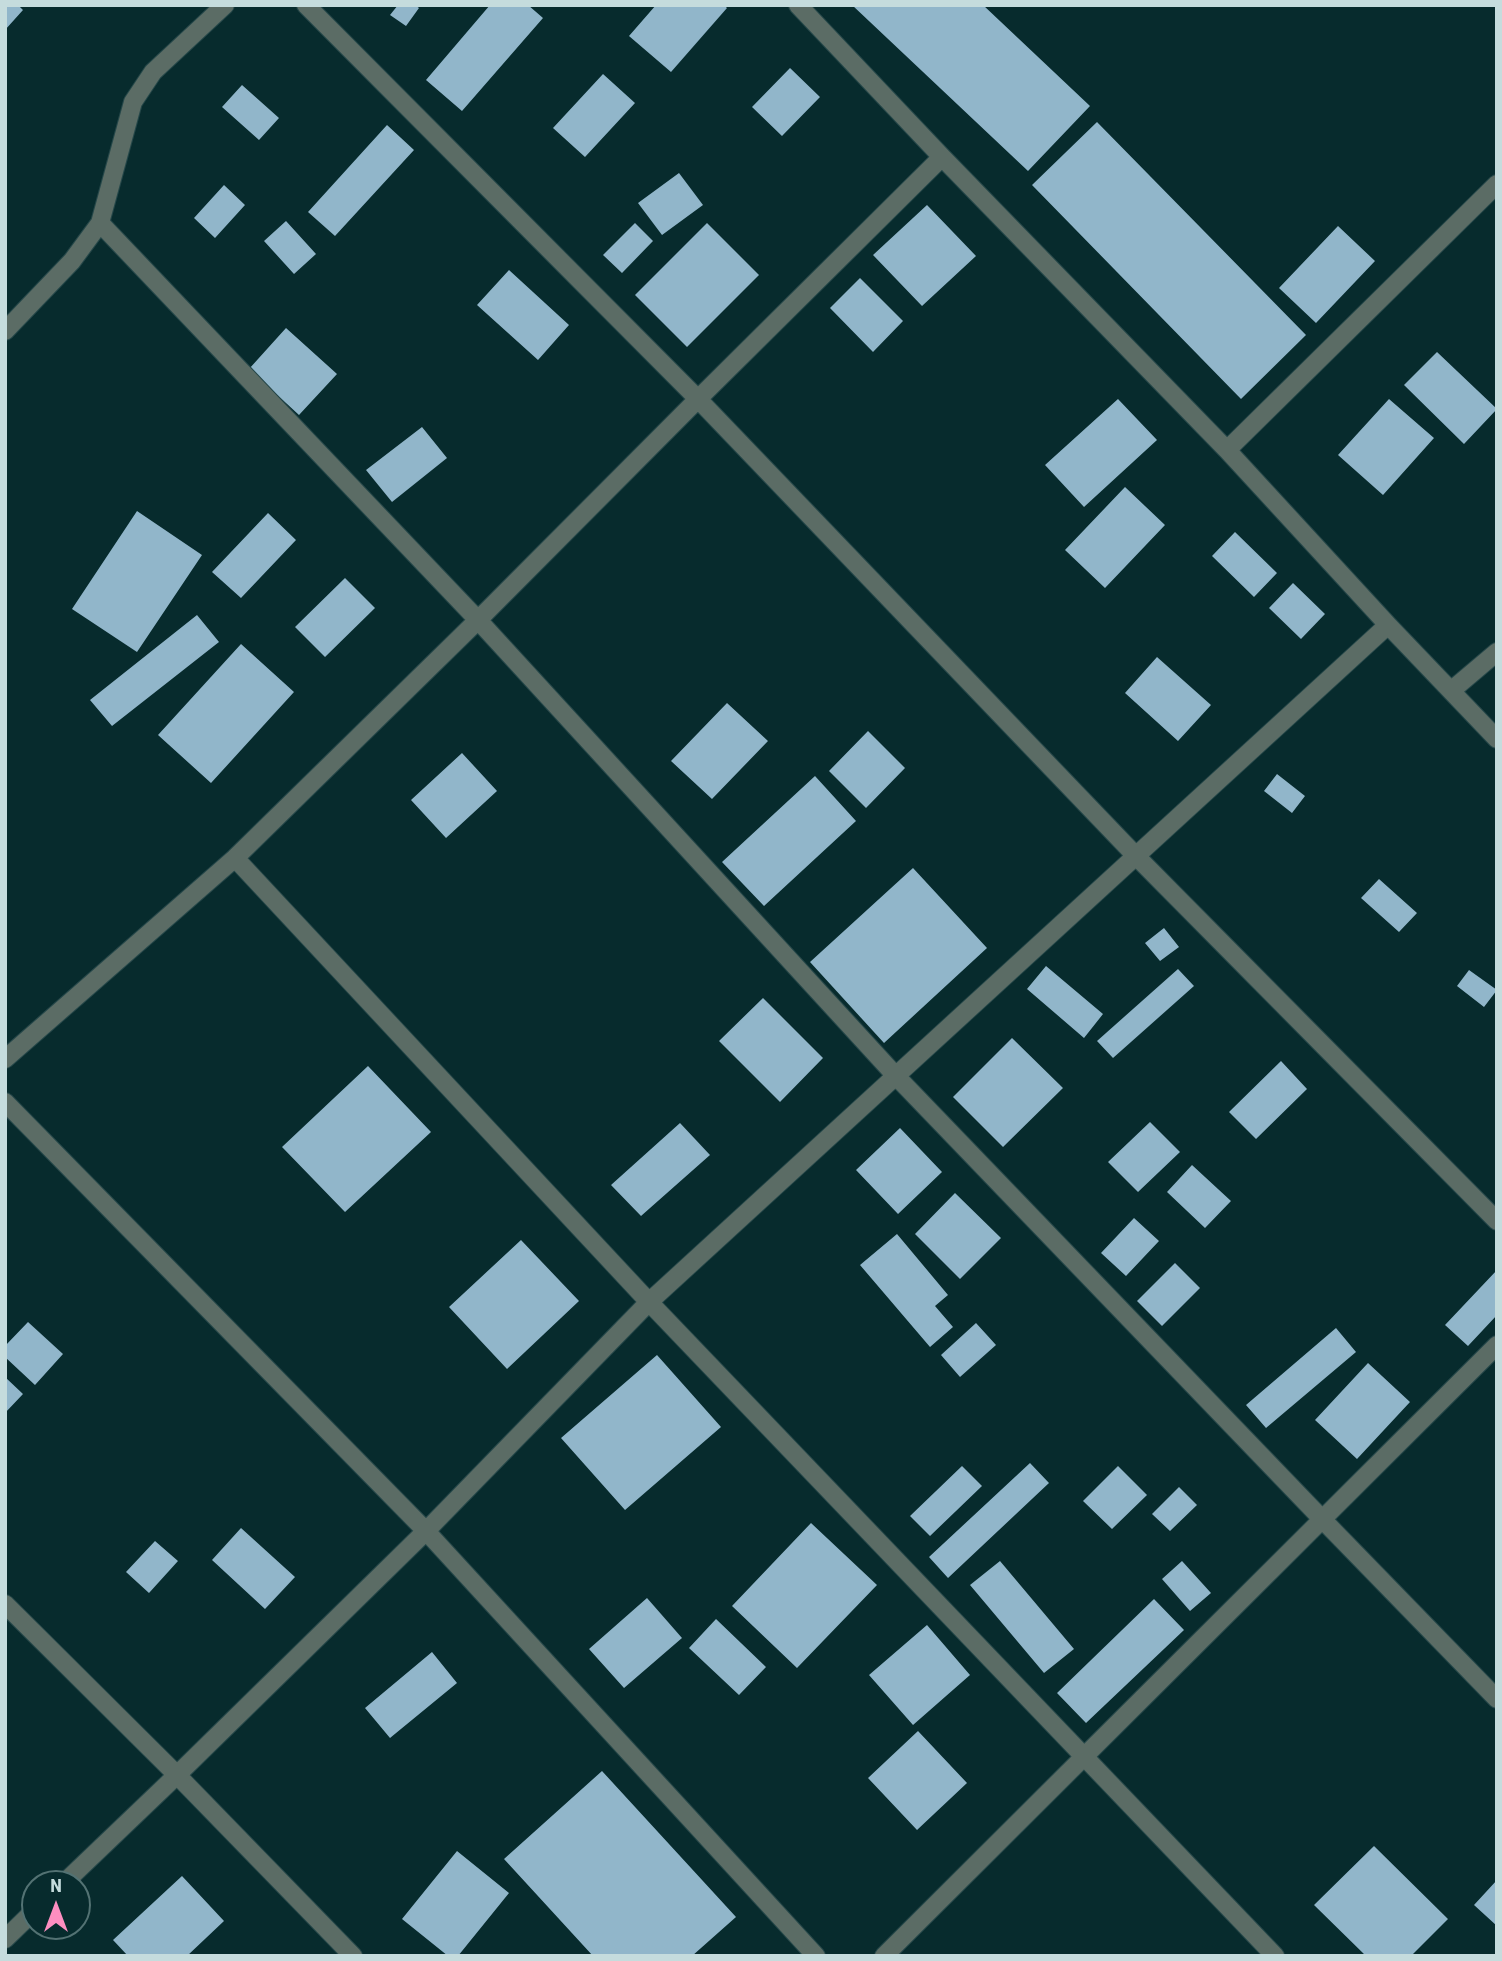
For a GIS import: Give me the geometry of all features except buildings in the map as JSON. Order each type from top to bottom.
[{"type":"street","points":[[5,331],[72,261],[100,223],[134,102],[153,72],[225,5]]},
{"type":"street","points":[[306,5],[698,398],[1136,856],[1497,1222]]},
{"type":"street","points":[[798,5],[1227,450],[1497,739]]},
{"type":"street","points":[[5,1059],[235,858],[942,157]]},
{"type":"street","points":[[1227,450],[1497,184]]},
{"type":"street","points":[[100,223],[478,620],[895,1075],[1497,1699]]},
{"type":"street","points":[[78,1870],[426,1531],[649,1302],[1388,625]]},
{"type":"street","points":[[1452,690],[1497,652]]},
{"type":"street","points":[[235,858],[649,1302],[1275,1956]]},
{"type":"street","points":[[5,1102],[426,1531],[816,1956]]},
{"type":"street","points":[[884,1956],[1497,1345]]},
{"type":"street","points":[[5,1604],[353,1956]]},
{"type":"street","points":[[5,1939],[21,1924]]}]
